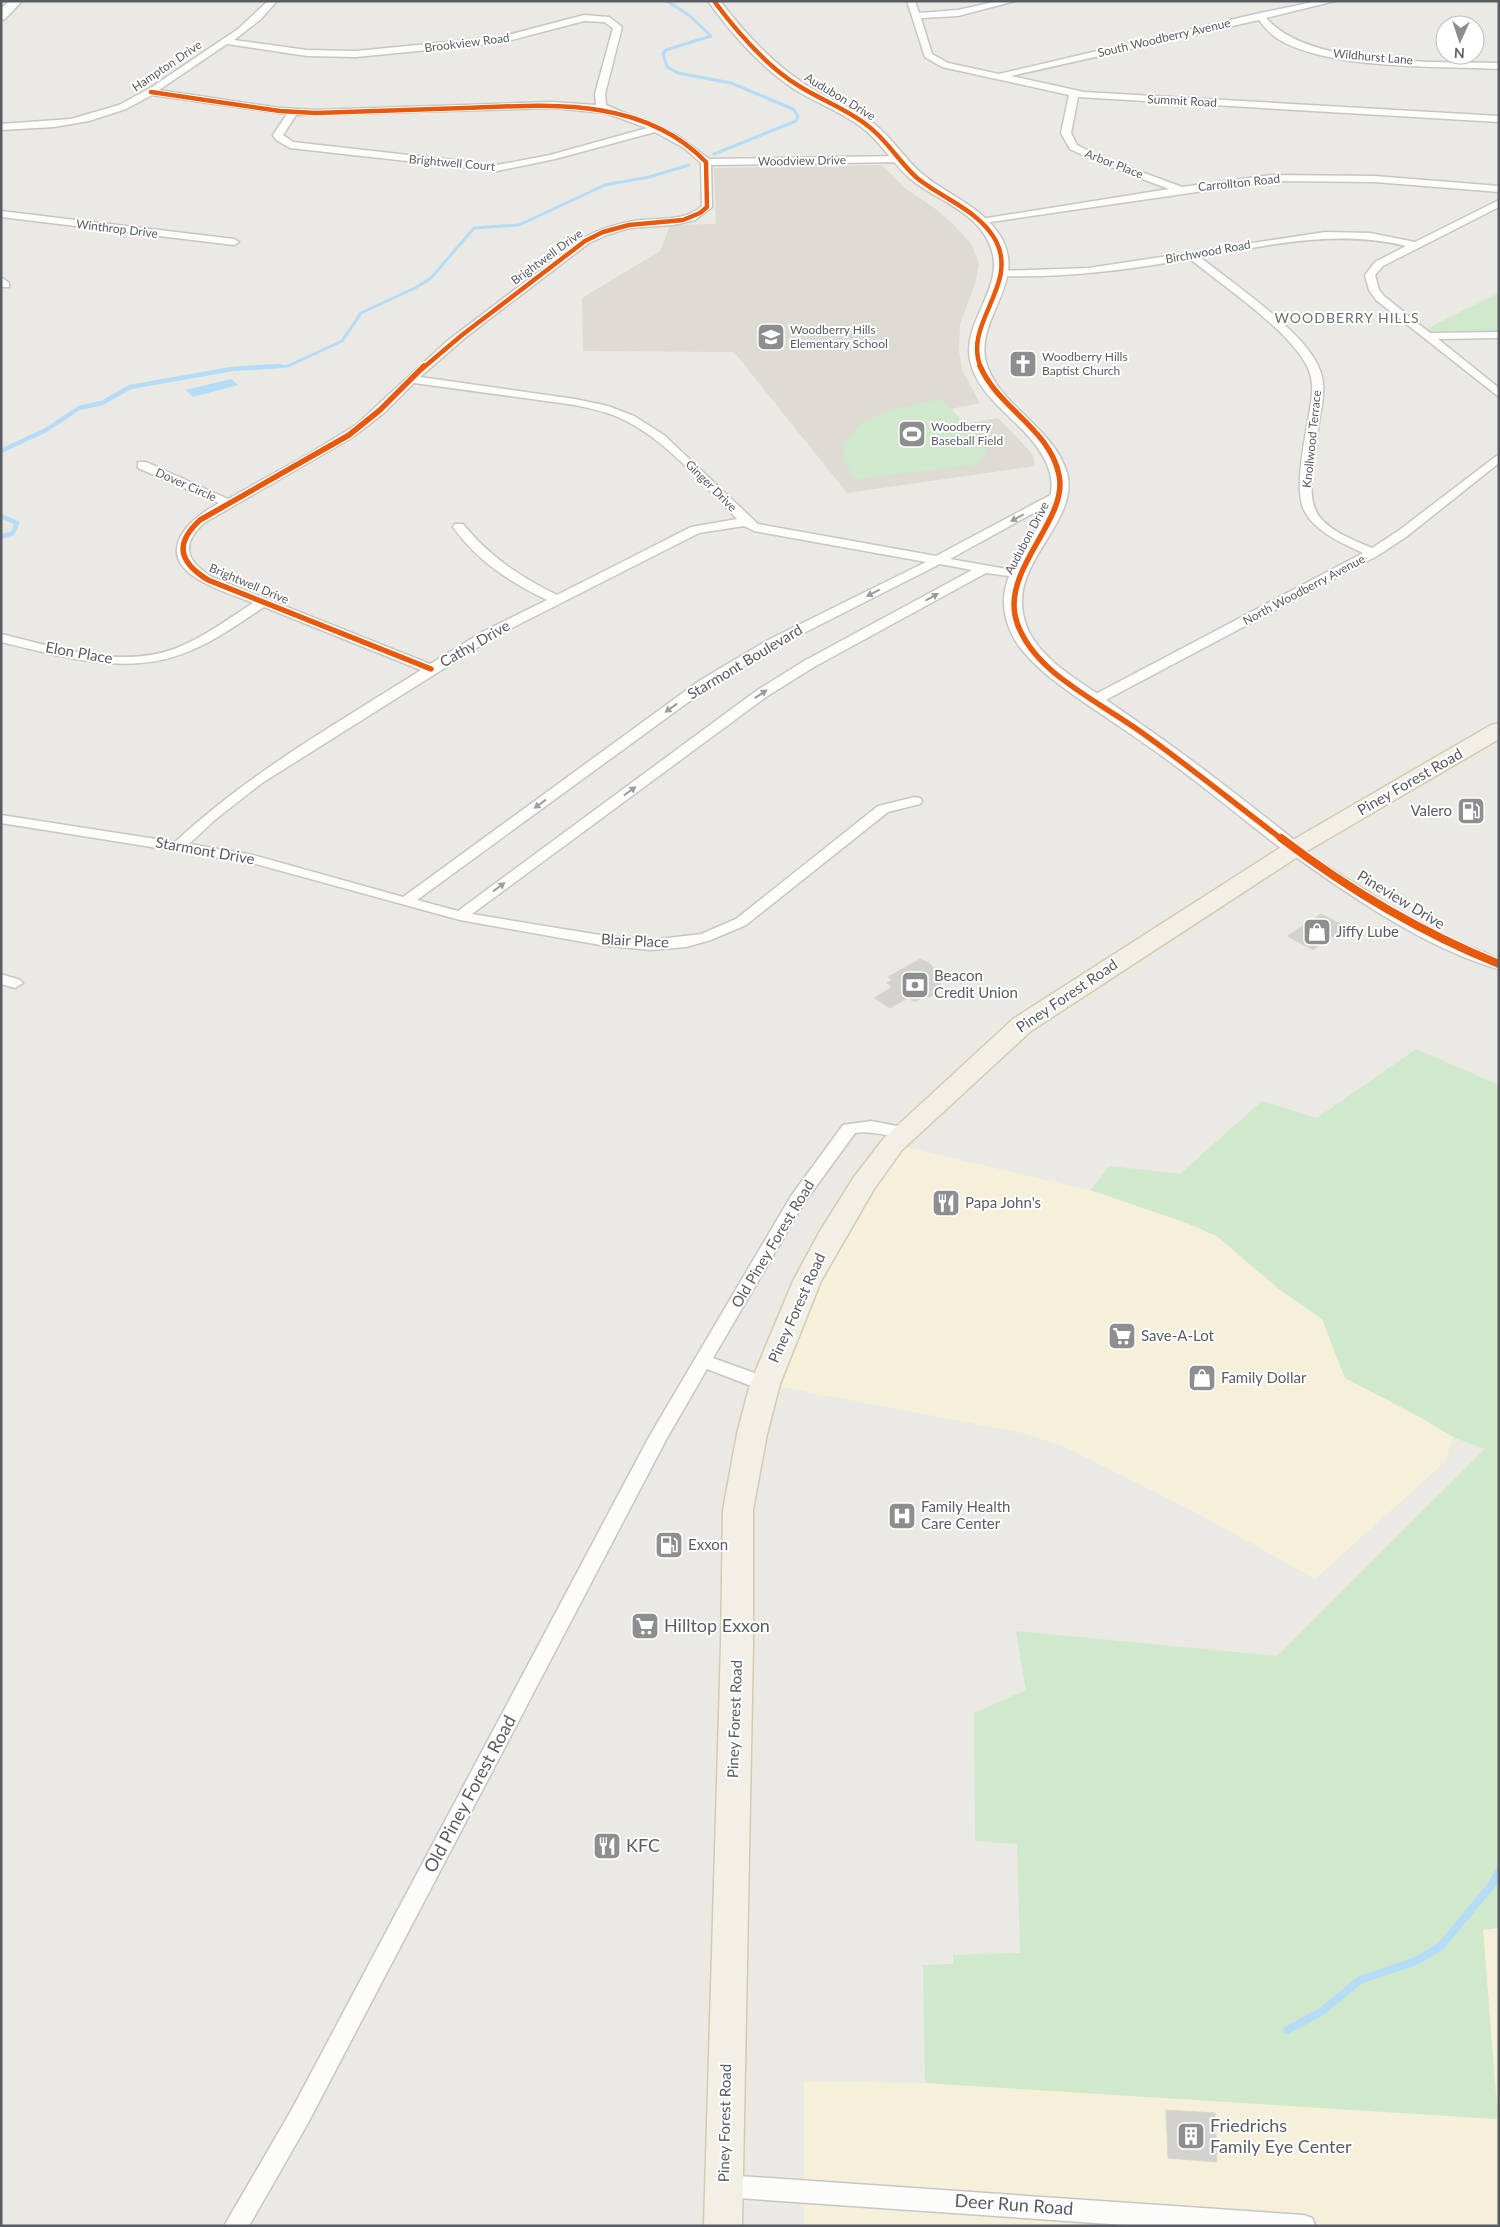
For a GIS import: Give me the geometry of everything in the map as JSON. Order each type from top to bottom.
[{"type":"main road","name":"Piney Forest Road","points":[[723,2226],[737,1645],[738,1510],[752,1434],[765,1384],[807,1282],[834,1231],[893,1144],[1022,1025],[1090,979],[1294,849],[1499,730]]},
{"type":"street","points":[[1,16],[16,1]]},
{"type":"street","name":"Hampton Drive","points":[[1,127],[43,126],[86,118],[123,107],[151,92],[225,41],[259,15],[273,1]]},
{"type":"street","name":"Audubon Drive","points":[[714,1],[780,72],[796,84],[866,124],[887,143],[898,159],[924,183],[981,222],[999,248],[1001,273],[978,336],[976,344],[978,362],[982,372],[1001,400],[1049,447],[1060,474],[1058,503],[1018,575],[1013,592],[1013,607],[1018,628],[1026,643],[1051,670],[1171,754],[1294,849]]},
{"type":"street","name":"Summit Road","points":[[911,1],[920,36],[931,58],[945,65],[1074,94],[1499,119]]},
{"type":"street","points":[[915,16],[958,13],[1011,1]]},
{"type":"street","name":"South Woodberry Avenue","points":[[998,77],[1331,1]]},
{"type":"street","name":"Wildhurst Lane","points":[[1260,16],[1283,38],[1302,46],[1334,55],[1369,59],[1499,66]]},
{"type":"street","name":"Brookview Road","points":[[225,41],[307,53],[356,54],[492,41],[577,20],[606,19],[618,27],[600,94],[601,105],[604,110]]},
{"type":"street","points":[[151,92],[293,112],[378,112],[552,105],[604,110],[654,129],[693,149],[706,162]]},
{"type":"street","name":"Arbor Place","points":[[1074,94],[1066,133],[1073,146],[1098,159],[1180,190]]},
{"type":"street","name":"Brightwell Court","points":[[293,112],[278,135],[279,138],[290,145],[484,168],[518,166],[654,129]]},
{"type":"street","name":"Woodview Drive","points":[[706,162],[898,159]]},
{"type":"street","name":"Brightwell Drive","points":[[431,669],[208,580],[188,566],[183,558],[182,549],[188,532],[203,518],[303,463],[368,422],[452,343],[586,241],[613,229],[646,223],[673,222],[703,212],[707,207],[706,162]]},
{"type":"street","name":"Carrollton Road","points":[[981,222],[1246,180],[1298,177],[1375,179],[1499,189]]},
{"type":"street","points":[[1499,203],[1379,264],[1370,275],[1370,281],[1380,298],[1499,394]]},
{"type":"street","name":"Winthrop Drive","points":[[2,215],[234,242]]},
{"type":"street","name":"Birchwood Road","points":[[1001,273],[1040,274],[1087,271],[1273,241],[1339,235],[1371,236],[1415,245]]},
{"type":"street","name":"Knollwood Terrace","points":[[1191,255],[1306,354],[1317,377],[1318,394],[1306,502],[1318,520],[1331,531],[1373,553]]},
{"type":"street","points":[[1429,336],[1499,335]]},
{"type":"street","name":"Ginger Drive","points":[[413,379],[575,402],[604,408],[630,418],[660,436],[746,522],[766,530],[1018,575]]},
{"type":"street","name":"North Woodberry Avenue","points":[[1095,700],[1373,553],[1402,534],[1499,457]]},
{"type":"street","name":"Dover Circle","points":[[142,466],[230,504]]},
{"type":"street","name":"Starmont Boulevard","points":[[405,902],[704,684],[771,644],[937,561],[1060,495]]},
{"type":"street","name":"Cathy Drive","points":[[179,846],[211,816],[257,780],[489,634],[695,530],[723,524],[746,522]]},
{"type":"street","points":[[460,527],[470,542],[506,573],[558,600]]},
{"type":"street","points":[[460,916],[761,694],[809,664],[983,569]]},
{"type":"street","name":"Elon Place","points":[[1,638],[88,658],[145,660],[162,657],[188,647],[263,602]]},
{"type":"street","name":"Blair Place","points":[[405,902],[460,916],[600,940],[651,945],[686,942],[706,937],[741,922],[883,809],[914,801]]},
{"type":"street","name":"Starmont Drive","points":[[1,819],[253,859],[405,902]]},
{"type":"street","name":"Pineview Drive","points":[[1294,849],[1383,907],[1447,944],[1499,964]]},
{"type":"street","name":"Old Piney Forest Road","points":[[236,2226],[300,2116],[658,1437],[796,1200],[849,1129],[862,1124],[882,1126],[907,1133]]},
{"type":"street","points":[[702,1361],[765,1384]]},
{"type":"street","name":"Deer Run Road","points":[[724,2186],[1304,2226]]},
{"type":"shaded area","name":"Woodberry Hills Elementary School","points":[[882,165],[905,188],[937,210],[954,225],[971,244],[979,263],[976,281],[960,324],[959,350],[962,370],[980,403],[951,409],[964,424],[998,418],[1028,449],[1033,456],[1035,466],[847,493],[734,352],[583,351],[582,298],[660,251],[670,225],[716,224],[714,168]]},
{"type":"shaded area","points":[[893,1144],[1105,1194],[1187,1223],[1216,1236],[1279,1289],[1322,1319],[1345,1378],[1418,1416],[1453,1437],[1445,1462],[1315,1579],[1198,1514],[1065,1447],[1023,1433],[765,1384]]},
{"type":"shaded area","points":[[1499,1928],[1499,2226],[804,2226],[804,2081],[925,2083],[1497,2119],[1483,1929]]},
{"type":"green space","points":[[1499,293],[1499,335],[1429,336],[1422,331]]},
{"type":"green space","name":"Woodberry Baseball Field","points":[[942,399],[988,452],[974,465],[855,479],[843,458],[844,444],[860,424],[892,409]]},
{"type":"green space","points":[[1416,1049],[1499,1085],[1499,1928],[1483,1930],[1498,2119],[925,2083],[923,1965],[953,1964],[953,1955],[1020,1953],[1017,1844],[975,1841],[974,1713],[1026,1690],[1016,1631],[1277,1656],[1485,1449],[1453,1437],[1418,1416],[1345,1378],[1322,1319],[1279,1289],[1217,1236],[1187,1223],[1090,1190],[1110,1166],[1180,1174],[1262,1101],[1317,1118]]},
{"type":"water","points":[[231,379],[238,385],[193,397],[186,390]]},
{"type":"building","name":"Jiffy Lube","points":[[1321,914],[1347,927],[1313,950],[1287,936]]},
{"type":"building","name":"Beacon Credit Union","points":[[920,959],[929,963],[940,975],[941,983],[934,994],[928,998],[923,997],[915,1002],[908,998],[890,1008],[874,998],[892,987],[887,983],[892,980],[888,977]]},
{"type":"building","name":"Friedrichs Family Eye Center","points":[[1166,2110],[1215,2113],[1217,2162],[1168,2158]]},
{"type":"waterway","points":[[667,1],[690,16],[711,36],[666,50],[663,54],[667,67],[678,73],[731,83],[793,109],[798,116],[796,121],[714,154]]},
{"type":"waterway","points":[[257,368],[288,366],[342,341],[361,313],[417,287],[431,278],[474,228],[519,225],[605,185],[649,177],[689,165]]},
{"type":"waterway","points":[[1,451],[46,430],[79,408],[102,403],[130,387],[232,369],[280,366]]},
{"type":"waterway","points":[[1,516],[17,523],[13,533],[1,537]]},
{"type":"waterway","points":[[1287,2030],[1321,2012],[1360,1980],[1416,1961],[1441,1946],[1490,1887],[1499,1872]]},
{"type":"cycle path","points":[[714,1],[741,34],[787,78],[866,124],[911,172],[979,220],[997,243],[1001,257],[1001,277],[978,336],[978,360],[987,381],[1052,454],[1060,477],[1058,503],[1022,568],[1016,588],[1014,607],[1018,627],[1030,647],[1051,670],[1127,722],[1328,872],[1411,924],[1454,946],[1499,964]]},
{"type":"cycle path","points":[[151,92],[280,111],[316,113],[552,105],[580,106],[618,113],[660,130],[687,146],[706,162],[707,207],[700,213],[692,218],[673,222],[644,223],[622,227],[603,232],[585,241],[450,344],[360,427],[299,465],[207,515],[193,526],[188,533],[182,548],[183,554],[190,566],[208,580],[431,669]]},
{"type":"place","name":"Woodberry Hills Elementary School","points":[[771,337]]},
{"type":"place","name":"Woodberry Hills Baptist Church","points":[[1023,364]]},
{"type":"place","name":"Woodberry Baseball Field","points":[[912,434]]},
{"type":"place","name":"Valero","points":[[1471,811]]},
{"type":"place","name":"Jiffy Lube","points":[[1317,932]]},
{"type":"place","name":"Beacon Credit Union","points":[[915,985]]},
{"type":"place","name":"Papa John's","points":[[946,1203]]},
{"type":"place","name":"Save-A-Lot","points":[[1122,1336]]},
{"type":"place","name":"Family Dollar","points":[[1202,1378]]},
{"type":"place","name":"Family Health Care Center","points":[[902,1516]]},
{"type":"place","name":"Exxon","points":[[669,1545]]},
{"type":"place","name":"Hilltop Exxon","points":[[645,1626]]},
{"type":"place","name":"KFC","points":[[607,1846]]},
{"type":"place","name":"Friedrichs Family Eye Center","points":[[1191,2136]]},
{"type":"district","name":"WOODBERRY HILLS","points":[[1347,318]]}]
